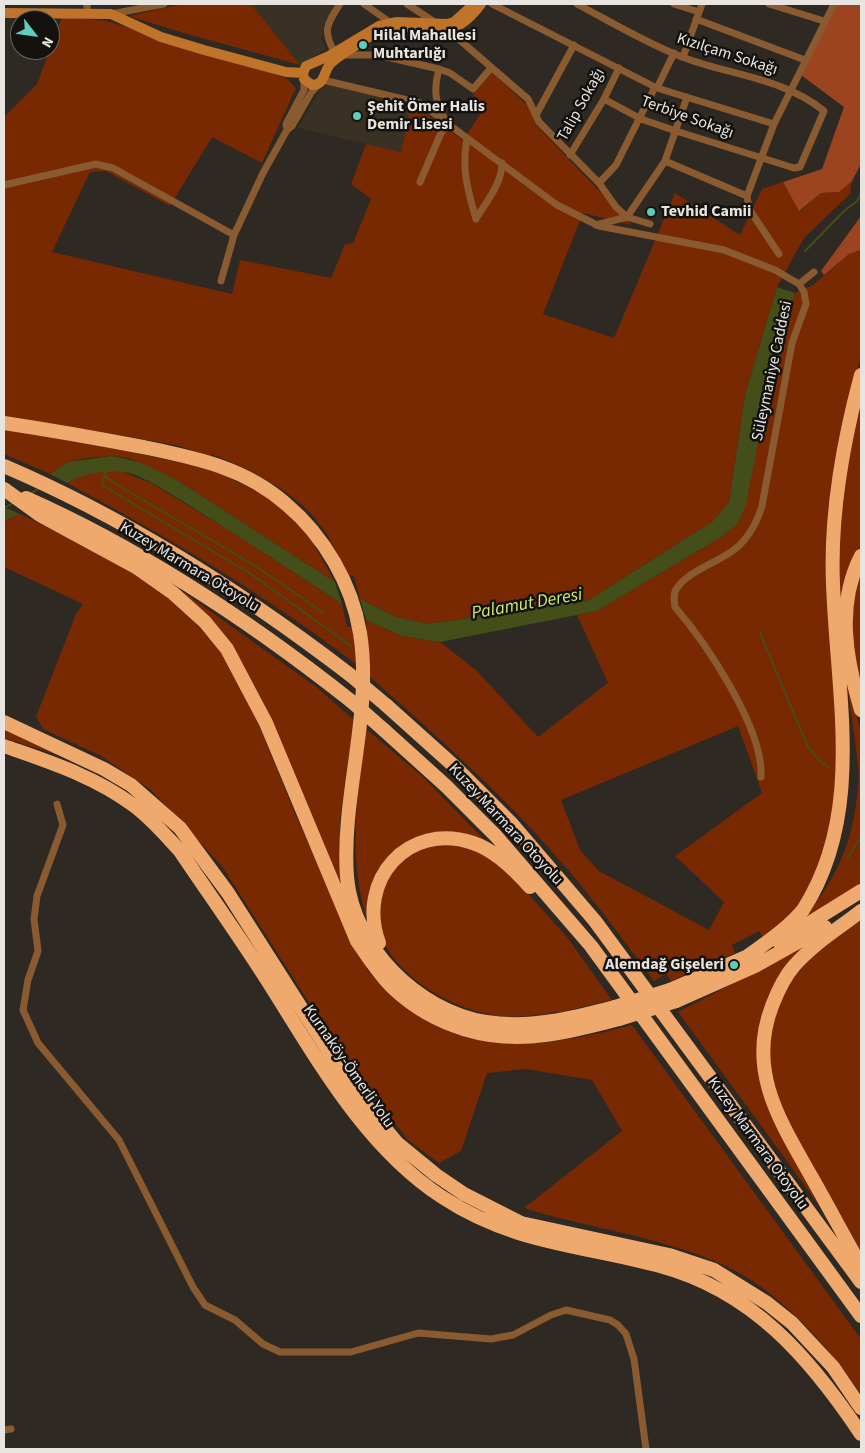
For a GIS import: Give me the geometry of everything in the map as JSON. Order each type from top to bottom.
[{"type":"highway","points":[[746,958],[786,927],[810,902],[828,876],[840,853],[851,810],[851,750],[838,653],[833,583],[842,465],[861,375]]},
{"type":"highway","points":[[4,423],[90,437],[215,463],[269,490],[288,505],[310,528],[340,572],[359,630],[362,668],[358,733],[350,802],[347,880],[354,906],[375,950],[403,982],[416,993],[468,1018],[487,1022],[541,1023],[617,1013]]},
{"type":"highway","name":"Kuzey Marmara Otoyolu","points":[[4,466],[74,498],[134,529],[211,576],[285,625],[349,674],[454,766],[512,824],[589,914],[861,1282]]},
{"type":"highway","points":[[4,488],[136,567],[173,593],[206,622],[227,649],[266,723],[357,941],[378,971],[394,989],[443,1022],[476,1033],[515,1037],[544,1036],[673,995],[715,986],[798,944],[861,903]]},
{"type":"highway","name":"Kuzey Marmara Otoyolu","points":[[43,511],[170,573],[263,634],[351,701],[446,786],[496,836],[591,946],[861,1316]]},
{"type":"highway","points":[[861,556],[849,586],[847,644],[849,664],[861,710]]},
{"type":"highway","name":"Kurnaköy-Ömerli Yolu","points":[[4,722],[104,769],[131,785],[180,828],[228,893],[354,1091],[397,1143],[436,1175],[464,1194],[521,1223],[669,1255],[714,1270],[767,1303],[792,1323],[832,1367],[861,1408]]},
{"type":"highway","name":"Kurnaköy-Ömerli Yolu","points":[[4,746],[59,765],[103,786],[134,806],[155,824],[185,859],[347,1102],[395,1160],[420,1182],[465,1212],[516,1234],[662,1266],[728,1295],[758,1314],[794,1346],[830,1387],[861,1434]]},
{"type":"highway","points":[[403,982],[377,939],[372,920],[373,900],[381,878],[395,859],[412,847],[437,839],[456,839],[484,847],[503,861],[551,911],[591,946]]},
{"type":"highway","points":[[673,995],[788,937],[861,891]]},
{"type":"highway","points":[[861,911],[816,945],[792,968],[778,993],[767,1020],[763,1062],[770,1097],[782,1125],[861,1266]]},
{"type":"street","points":[[111,14],[132,7],[164,4]]},
{"type":"street","points":[[339,54],[326,34],[328,26],[340,4]]},
{"type":"street","points":[[364,4],[390,23]]},
{"type":"street","points":[[407,4],[443,27],[485,60],[491,68],[528,99],[539,122],[599,183],[616,207],[627,217],[650,224]]},
{"type":"street","points":[[221,282],[234,235],[263,173],[287,130],[292,126],[311,93],[339,54],[369,30],[390,23],[443,27],[454,22],[474,4]]},
{"type":"street","points":[[287,130],[286,124],[304,90],[303,76],[306,66],[339,54],[386,28],[461,25],[481,4]]},
{"type":"street","points":[[492,4],[656,87],[774,124]]},
{"type":"street","name":"Kızılçam Sokağı","points":[[577,4],[682,57],[790,89],[824,110],[800,167],[794,168],[763,156]]},
{"type":"street","points":[[593,12],[597,4]]},
{"type":"street","points":[[674,4],[699,12]]},
{"type":"street","points":[[682,57],[702,4]]},
{"type":"street","points":[[769,4],[824,21]]},
{"type":"street","points":[[779,254],[749,209],[747,196],[774,124],[834,4]]},
{"type":"street","points":[[4,13],[48,9],[87,9],[111,14],[161,37],[303,76],[312,85],[322,80]]},
{"type":"street","points":[[696,19],[805,60]]},
{"type":"street","points":[[536,115],[574,45]]},
{"type":"street","points":[[599,183],[616,165],[674,53]]},
{"type":"street","points":[[339,54],[378,55],[439,69],[450,72],[472,90],[491,68]]},
{"type":"street","points":[[313,64],[320,66],[322,80]]},
{"type":"street","name":"Talip Sokağı","points":[[570,155],[604,99],[619,68]]},
{"type":"street","points":[[420,182],[441,133],[448,124],[436,103],[434,94],[439,69]]},
{"type":"street","name":"Süleymaniye Caddesi","points":[[322,80],[420,103],[557,205],[596,225],[631,234],[724,250],[775,270],[799,284],[804,292],[806,304],[792,342],[762,506],[757,522],[737,548],[684,581],[675,592],[675,607],[725,679],[748,722],[762,764],[760,777]]},
{"type":"street","points":[[596,225],[627,217],[665,161],[687,97]]},
{"type":"street","name":"Terbiye Sokağı","points":[[604,99],[642,118],[711,144],[763,156]]},
{"type":"street","points":[[467,139],[463,159],[466,186],[476,219],[499,181],[502,163]]},
{"type":"street","points":[[665,161],[747,196]]},
{"type":"street","points":[[4,185],[96,164],[113,168],[234,235]]},
{"type":"street","points":[[799,284],[814,272]]},
{"type":"street","points":[[58,804],[62,825],[37,896],[34,919],[38,951],[28,980],[23,1010],[38,1042],[119,1140],[193,1287],[205,1305],[235,1320],[262,1344],[280,1352],[351,1352],[418,1333],[491,1339],[513,1335],[551,1315],[566,1310],[610,1320],[618,1325],[626,1334],[634,1359],[646,1449]]},
{"type":"shaded area","points":[[183,4],[251,4],[300,65],[129,16]]},
{"type":"shaded area","points":[[251,4],[335,4],[321,38],[326,49],[300,65]]},
{"type":"shaded area","points":[[837,4],[861,4],[861,164],[852,181],[839,192],[821,193],[799,211],[783,182],[822,169],[844,107],[801,75]]},
{"type":"shaded area","points":[[62,17],[107,21],[286,78],[296,88],[262,163],[212,137],[170,206],[106,171],[90,172],[52,252],[232,294],[240,260],[331,278],[345,244],[353,243],[371,199],[351,184],[366,144],[401,152],[411,103],[463,140],[483,110],[473,94],[492,72],[529,107],[537,126],[632,225],[583,213],[543,314],[614,338],[675,193],[740,235],[762,189],[783,182],[800,211],[821,193],[839,192],[852,181],[850,194],[804,238],[777,287],[745,395],[729,502],[713,521],[589,600],[428,624],[396,617],[360,599],[354,576],[347,575],[329,538],[315,519],[290,495],[244,468],[212,454],[210,456],[175,445],[4,418],[4,117],[37,84],[46,60],[60,60],[60,22]]},
{"type":"shaded area","name":"Şehit Ömer Halis Demir Lisesi","points":[[328,84],[411,103],[401,152],[298,128],[320,90]]},
{"type":"shaded area","points":[[861,216],[861,250],[849,254],[824,275],[821,271]]},
{"type":"shaded area","points":[[861,250],[861,357],[855,378],[834,491],[847,797],[811,890],[791,915],[764,939],[759,931],[732,945],[735,953],[671,981],[666,974],[654,981],[579,883],[521,818],[446,745],[369,676],[366,620],[402,636],[440,642],[476,670],[538,737],[608,683],[577,615],[597,611],[721,537],[795,293],[813,285],[849,254]],"holes":[[[738,726],[762,793],[675,856],[724,902],[709,930],[599,871],[580,850],[561,800]]]},
{"type":"shaded area","points":[[777,287],[795,293],[776,356],[745,508],[737,524],[721,537],[597,611],[440,642],[402,636],[366,620],[360,599],[396,617],[428,624],[589,600],[713,521],[729,502],[745,395]]},
{"type":"shaded area","points":[[861,395],[861,545],[848,571],[853,707],[861,729],[861,885],[795,928],[823,893],[842,858],[853,821],[857,799],[859,776],[839,621],[838,564],[845,479]]},
{"type":"shaded area","points":[[4,429],[91,444],[193,465],[216,472],[265,495],[282,508],[315,543],[314,545],[335,582],[175,479],[128,458],[111,456],[68,462],[50,474],[4,454]]},
{"type":"shaded area","points":[[111,456],[144,464],[175,479],[335,582],[342,604],[154,484],[129,473],[122,472],[101,472],[80,477],[67,483],[50,474],[68,462]]},
{"type":"shaded area","points":[[99,472],[123,472],[151,483],[235,534],[342,604],[347,626],[353,628],[357,665],[323,639],[216,568],[142,524],[67,483],[77,477]]},
{"type":"shaded area","points":[[4,507],[20,514],[4,521]]},
{"type":"shaded area","points":[[20,514],[106,556],[160,590],[186,612],[226,658],[251,706],[297,818],[368,971],[397,1000],[427,1021],[458,1035],[490,1042],[524,1044],[558,1041],[632,1025],[861,1339],[861,1394],[830,1353],[794,1314],[753,1281],[730,1268],[662,1243],[524,1208],[622,1131],[592,1080],[526,1069],[487,1073],[461,1151],[439,1163],[409,1141],[380,1105],[310,1004],[222,866],[151,790],[101,756],[43,729],[36,717],[76,614],[83,604],[4,567],[4,521]]},
{"type":"shaded area","points":[[861,569],[861,691],[853,645],[852,615]]},
{"type":"shaded area","points":[[182,591],[315,686],[354,720],[340,820],[340,850],[346,903],[263,702],[241,661],[225,637]]},
{"type":"shaded area","points":[[4,728],[83,763],[4,738]]},
{"type":"shaded area","points":[[365,728],[423,777],[494,850],[462,836],[398,852],[369,925],[362,900],[356,852],[357,803]]},
{"type":"shaded area","points":[[451,843],[480,851],[492,857],[567,937],[612,1000],[557,1013],[506,1017],[483,1013],[451,1002],[421,984],[408,973],[396,961],[383,939],[380,911],[383,885],[392,871],[411,854],[425,847]]},
{"type":"shaded area","points":[[861,918],[861,1251],[783,1114],[773,1079],[770,1050],[772,1024],[780,1000],[793,979],[811,959]]},
{"type":"shaded area","points":[[815,941],[790,967],[759,1060],[824,1212],[678,1012]]},
{"type":"waterway","name":"Palamut Deresi","points":[[805,251],[844,211],[857,201],[861,194]]},
{"type":"waterway","points":[[106,470],[104,476],[257,567],[324,613]]},
{"type":"waterway","points":[[104,476],[102,485],[251,574],[351,646]]},
{"type":"waterway","name":"Palamut Deresi","points":[[30,494],[39,488]]},
{"type":"waterway","name":"Palamut Deresi","points":[[4,508],[13,503]]},
{"type":"waterway","points":[[760,633],[808,747],[820,761],[830,768]]},
{"type":"waterway","points":[[847,859],[861,837]]},
{"type":"place","name":"Hilal Mahallesi Muhtarlığı","points":[[363,45]]},
{"type":"place","name":"Şehit Ömer Halis Demir Lisesi","points":[[357,116]]},
{"type":"place","name":"Tevhid Camii","points":[[651,212]]},
{"type":"place","name":"Alemdağ Gişeleri","points":[[734,965]]}]
